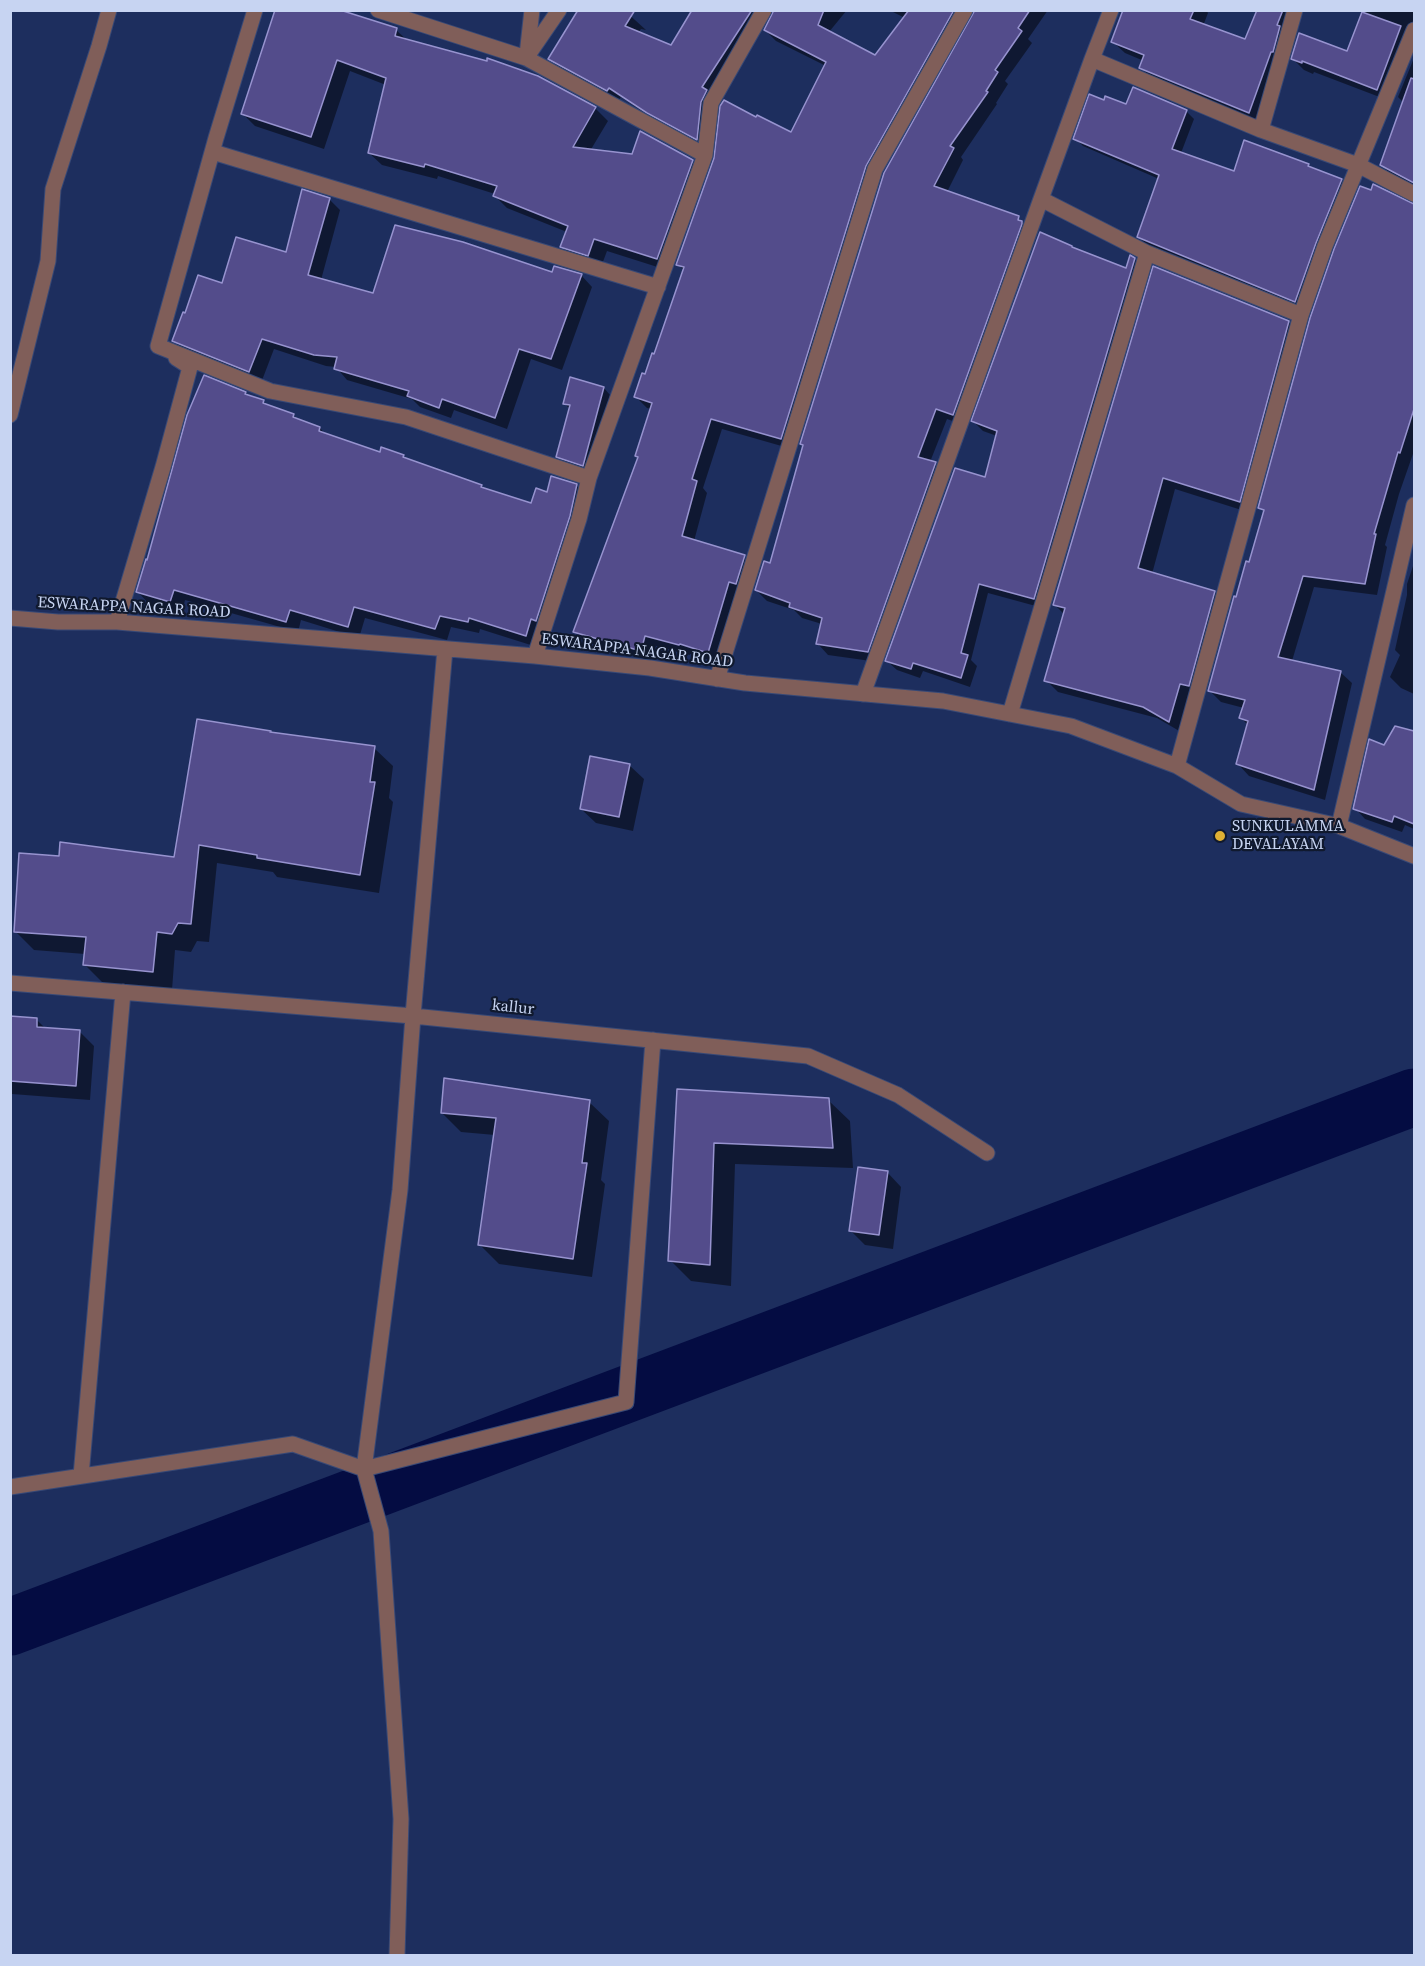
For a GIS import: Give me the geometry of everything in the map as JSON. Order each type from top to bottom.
[{"type":"street","points":[[10,415],[48,261],[53,189],[109,10]]},
{"type":"street","points":[[158,346],[255,10]]},
{"type":"street","points":[[378,10],[526,58],[705,155]]},
{"type":"street","points":[[526,58],[532,10]]},
{"type":"street","points":[[526,58],[559,10]]},
{"type":"street","points":[[535,656],[579,519],[589,478],[705,155],[711,103],[764,10]]},
{"type":"street","points":[[717,679],[875,169],[965,10]]},
{"type":"street","points":[[863,694],[1111,10]]},
{"type":"street","points":[[1261,130],[1295,10]]},
{"type":"street","points":[[1177,766],[1301,315],[1325,246],[1414,30]]},
{"type":"street","points":[[1092,58],[1261,130],[1358,165],[1414,194]]},
{"type":"street","points":[[213,152],[658,287]]},
{"type":"street","points":[[1041,199],[1147,253],[1301,315]]},
{"type":"street","points":[[1010,714],[1147,253]]},
{"type":"street","points":[[158,346],[270,391],[406,417],[589,478]]},
{"type":"street","points":[[117,622],[190,367],[158,346]]},
{"type":"street","points":[[1339,826],[1414,505]]},
{"type":"street","name":"ESWARAPPA NAGAR ROAD","points":[[10,618],[58,622],[117,622],[535,656],[650,668],[717,679],[943,701],[1071,726],[1177,766],[1240,804],[1339,826],[1414,856]]},
{"type":"street","points":[[397,1956],[401,1819],[381,1531],[364,1469],[400,1190],[445,649]]},
{"type":"street","name":"kallur","points":[[10,983],[413,1016],[808,1056],[898,1095],[987,1153]]},
{"type":"street","points":[[81,1476],[123,992]]},
{"type":"street","points":[[10,1487],[293,1444],[364,1469],[626,1402],[653,1040]]},
{"type":"building","points":[[275,10],[340,10],[397,28],[395,36],[487,61],[487,58],[538,76],[596,107],[573,147],[632,154],[640,131],[693,160],[657,259],[594,239],[588,256],[560,247],[568,226],[493,196],[497,186],[425,164],[424,167],[368,153],[386,78],[337,60],[311,137],[241,114]]},
{"type":"building","points":[[578,10],[635,10],[625,26],[671,45],[692,10],[752,10],[702,87],[707,90],[701,102],[697,140],[647,113],[609,88],[607,91],[548,59]]},
{"type":"building","points":[[774,10],[824,10],[818,25],[875,55],[909,10],[954,10],[866,166],[781,439],[711,419],[692,479],[697,481],[682,536],[745,555],[736,584],[729,582],[708,653],[645,636],[641,651],[573,632],[638,457],[635,456],[652,403],[634,397],[642,373],[645,374],[652,353],[654,354],[684,267],[676,265],[714,158],[720,106],[724,100],[791,132],[826,62],[764,30]]},
{"type":"building","points":[[975,10],[1030,10],[1018,28],[1022,31],[995,70],[998,72],[986,91],[988,92],[950,146],[954,148],[934,186],[1019,216],[1018,220],[1022,221],[1022,224],[953,415],[936,409],[918,457],[936,462],[868,652],[816,644],[822,618],[789,607],[790,603],[755,590],[764,561],[770,563],[803,445],[800,444],[884,173]]},
{"type":"building","points":[[1123,10],[1194,10],[1190,19],[1245,39],[1257,10],[1283,10],[1277,25],[1280,26],[1273,52],[1271,52],[1249,113],[1139,68],[1144,55],[1111,42]]},
{"type":"building","points":[[1362,12],[1401,26],[1377,90],[1302,61],[1302,63],[1291,59],[1299,33],[1347,51]]},
{"type":"building","points":[[1411,78],[1414,79],[1414,183],[1380,165]]},
{"type":"building","points":[[1133,87],[1187,110],[1172,149],[1234,171],[1244,140],[1342,179],[1295,302],[1137,237],[1159,175],[1073,139],[1089,94],[1104,100],[1105,96],[1126,104]]},
{"type":"building","points":[[1373,184],[1414,204],[1414,409],[1400,453],[1398,452],[1374,534],[1376,534],[1365,584],[1303,576],[1278,657],[1341,671],[1314,790],[1236,764],[1248,721],[1239,718],[1245,700],[1208,691],[1234,596],[1236,597],[1246,561],[1249,562],[1264,510],[1258,508],[1310,318],[1334,249],[1360,186],[1371,190]]},
{"type":"building","points":[[302,189],[330,198],[308,275],[373,293],[395,225],[463,242],[552,272],[554,266],[582,274],[551,359],[519,349],[495,418],[442,399],[439,408],[407,396],[409,391],[334,369],[337,357],[314,355],[262,339],[249,372],[172,341],[183,312],[185,313],[198,275],[222,283],[236,237],[286,252]]},
{"type":"building","points":[[1040,232],[1126,268],[1130,255],[1135,258],[1034,599],[979,584],[961,653],[968,655],[961,678],[913,663],[911,669],[885,661],[955,468],[985,477],[997,431],[971,421]]},
{"type":"building","points":[[1153,266],[1289,321],[1240,502],[1163,478],[1138,568],[1215,591],[1189,686],[1180,684],[1169,722],[1143,707],[1044,681],[1065,608],[1053,605]]},
{"type":"building","points":[[204,375],[264,400],[263,403],[294,414],[293,417],[320,427],[319,431],[380,452],[381,447],[482,485],[481,487],[531,503],[536,488],[547,492],[551,476],[577,484],[570,516],[536,621],[531,619],[526,636],[469,618],[468,622],[440,616],[435,629],[354,607],[348,627],[290,610],[286,622],[174,590],[170,602],[136,592],[187,415]]},
{"type":"building","points":[[570,377],[604,387],[583,466],[556,457],[570,405],[563,404]]},
{"type":"building","points":[[197,719],[270,732],[375,746],[370,782],[375,782],[360,875],[257,858],[257,855],[199,845],[191,924],[178,923],[172,934],[157,932],[153,972],[83,965],[86,937],[14,932],[19,853],[59,856],[60,842],[174,857]]},
{"type":"building","points":[[1395,726],[1414,731],[1414,824],[1394,816],[1392,822],[1353,809],[1369,739],[1384,745]]},
{"type":"building","points":[[590,756],[630,764],[619,817],[580,809]]},
{"type":"building","points":[[10,1016],[37,1018],[37,1027],[80,1030],[76,1086],[10,1081]]},
{"type":"building","points":[[444,1078],[590,1100],[582,1163],[587,1163],[573,1259],[478,1245],[496,1118],[441,1113]]},
{"type":"building","points":[[677,1089],[829,1098],[833,1148],[714,1143],[710,1265],[668,1261]]},
{"type":"building","points":[[858,1167],[888,1171],[879,1235],[849,1231]]},
{"type":"waterway","points":[[10,1627],[1414,1097]]},
{"type":"place","name":"SUNKULAMMA DEVALAYAM","points":[[1220,836]]}]
